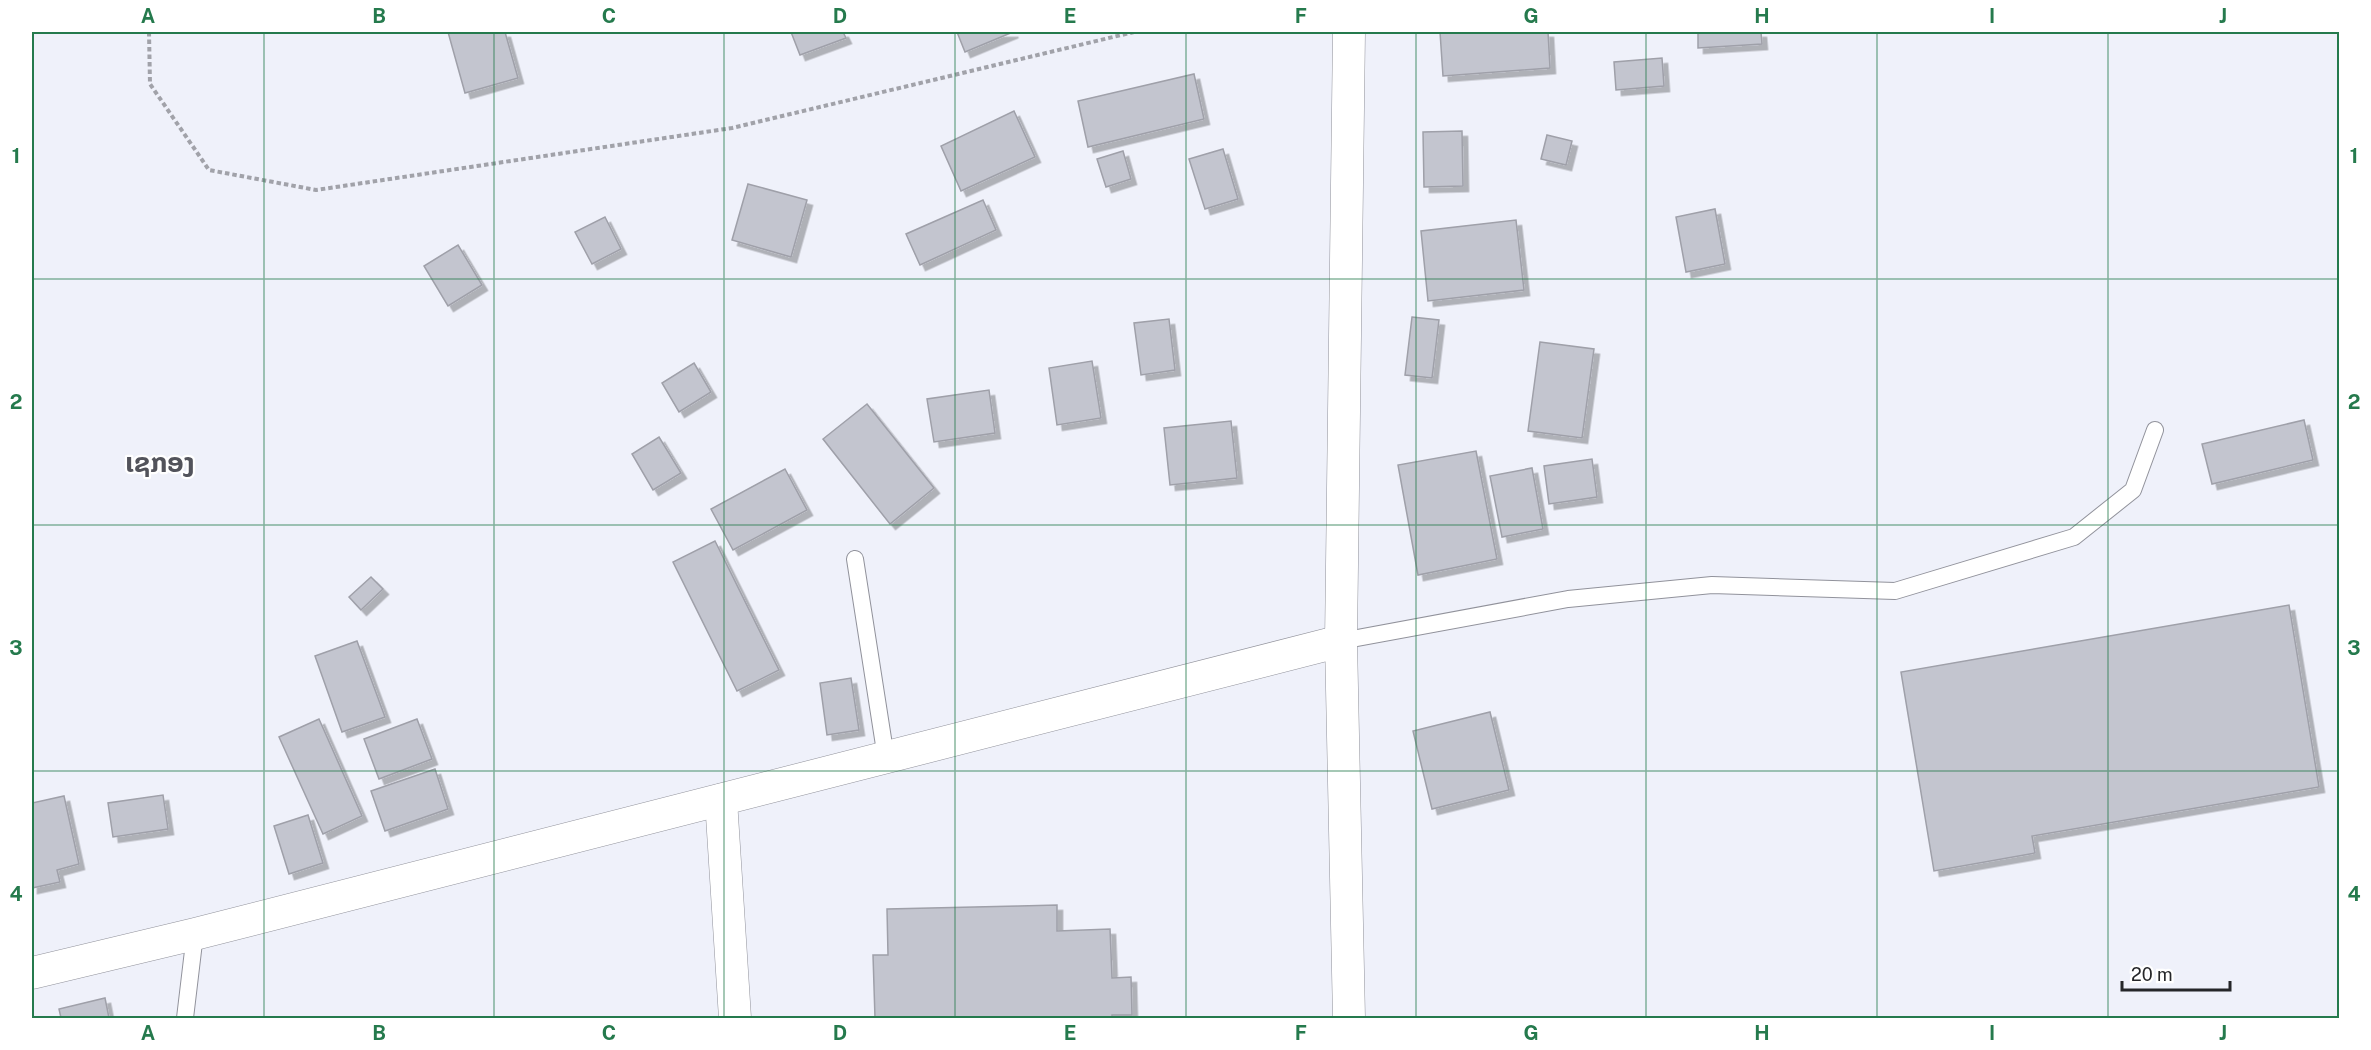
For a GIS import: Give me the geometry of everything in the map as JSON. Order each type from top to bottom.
[{"type":"street","points":[[1349,32],[1341,641],[1349,1018]]},
{"type":"street","points":[[32,973],[195,934],[1341,641]]},
{"type":"street","points":[[721,800],[735,1018]]},
{"type":"lane","points":[[1341,641],[1568,599],[1712,585],[1895,591],[2074,537],[2133,490],[2155,430]]},
{"type":"lane","points":[[855,559],[886,758]]},
{"type":"lane","points":[[185,1018],[195,934]]},
{"type":"path","points":[[149,32],[150,84],[208,170],[316,190],[732,128],[1134,32]]},
{"type":"building","points":[[448,32],[505,32],[518,78],[465,93]]},
{"type":"building","points":[[791,32],[843,32],[846,38],[800,55]]},
{"type":"building","points":[[957,32],[1013,32],[965,52]]},
{"type":"building","points":[[1440,32],[1548,32],[1550,68],[1443,76]]},
{"type":"building","points":[[1698,32],[1761,32],[1762,44],[1698,48]]},
{"type":"building","points":[[1662,58],[1664,86],[1616,90],[1614,62]]},
{"type":"building","points":[[1194,74],[1204,119],[1088,147],[1078,101]]},
{"type":"building","points":[[1014,111],[1035,157],[961,191],[941,146]]},
{"type":"building","points":[[1462,131],[1463,186],[1424,187],[1423,132]]},
{"type":"building","points":[[1547,135],[1572,141],[1566,165],[1541,159]]},
{"type":"building","points":[[1223,149],[1238,199],[1205,209],[1189,159]]},
{"type":"building","points":[[1123,151],[1131,179],[1106,187],[1097,159]]},
{"type":"building","points":[[748,184],[807,200],[791,257],[732,240]]},
{"type":"building","points":[[983,200],[996,230],[920,265],[906,234]]},
{"type":"building","points":[[1715,209],[1725,264],[1686,272],[1676,217]]},
{"type":"building","points":[[605,217],[621,249],[592,264],[575,232]]},
{"type":"building","points":[[1516,220],[1524,290],[1428,301],[1421,231]]},
{"type":"building","points":[[458,245],[482,285],[448,306],[424,266]]},
{"type":"building","points":[[1412,317],[1439,320],[1432,378],[1405,375]]},
{"type":"building","points":[[1169,319],[1175,370],[1141,375],[1134,323]]},
{"type":"building","points":[[1540,342],[1594,349],[1582,438],[1528,431]]},
{"type":"building","points":[[1092,361],[1101,418],[1057,425],[1049,368]]},
{"type":"building","points":[[694,363],[711,392],[679,412],[662,383]]},
{"type":"building","points":[[989,390],[995,433],[934,442],[927,399]]},
{"type":"building","points":[[867,404],[934,488],[890,524],[823,439]]},
{"type":"building","points":[[2304,420],[2313,460],[2212,484],[2202,444]]},
{"type":"building","points":[[1231,421],[1237,478],[1170,485],[1164,428]]},
{"type":"building","points":[[659,437],[681,473],[653,490],[632,454]]},
{"type":"building","points":[[1476,451],[1497,559],[1418,575],[1398,465]]},
{"type":"building","points":[[1592,459],[1597,497],[1549,504],[1544,466]]},
{"type":"building","points":[[1532,468],[1543,529],[1502,537],[1490,476]]},
{"type":"building","points":[[785,469],[807,510],[733,550],[711,509]]},
{"type":"building","points":[[715,541],[779,670],[737,691],[673,562]]},
{"type":"building","points":[[371,577],[383,589],[361,610],[349,597]]},
{"type":"building","points":[[2289,605],[2319,787],[2032,836],[2035,853],[1934,871],[1901,672]]},
{"type":"building","points":[[357,641],[385,717],[342,732],[315,656]]},
{"type":"building","points":[[851,678],[859,730],[827,735],[820,683]]},
{"type":"building","points":[[1490,712],[1509,790],[1432,809],[1413,731]]},
{"type":"building","points":[[319,719],[362,816],[323,834],[279,737]]},
{"type":"building","points":[[417,719],[432,759],[379,779],[364,739]]},
{"type":"building","points":[[435,769],[448,809],[385,831],[371,791]]},
{"type":"building","points":[[163,795],[168,829],[113,837],[108,803]]},
{"type":"building","points":[[64,796],[79,864],[57,870],[60,882],[32,888],[32,803]]},
{"type":"building","points":[[308,815],[323,863],[289,874],[274,826]]},
{"type":"building","points":[[1057,905],[1057,931],[1110,929],[1112,978],[1131,977],[1132,1015],[1112,1015],[1112,1018],[875,1018],[873,955],[888,955],[887,909]]},
{"type":"building","points":[[105,998],[109,1018],[61,1018],[59,1009]]},
{"type":"district","name":"ເຊກອງ","points":[[160,463]]}]
